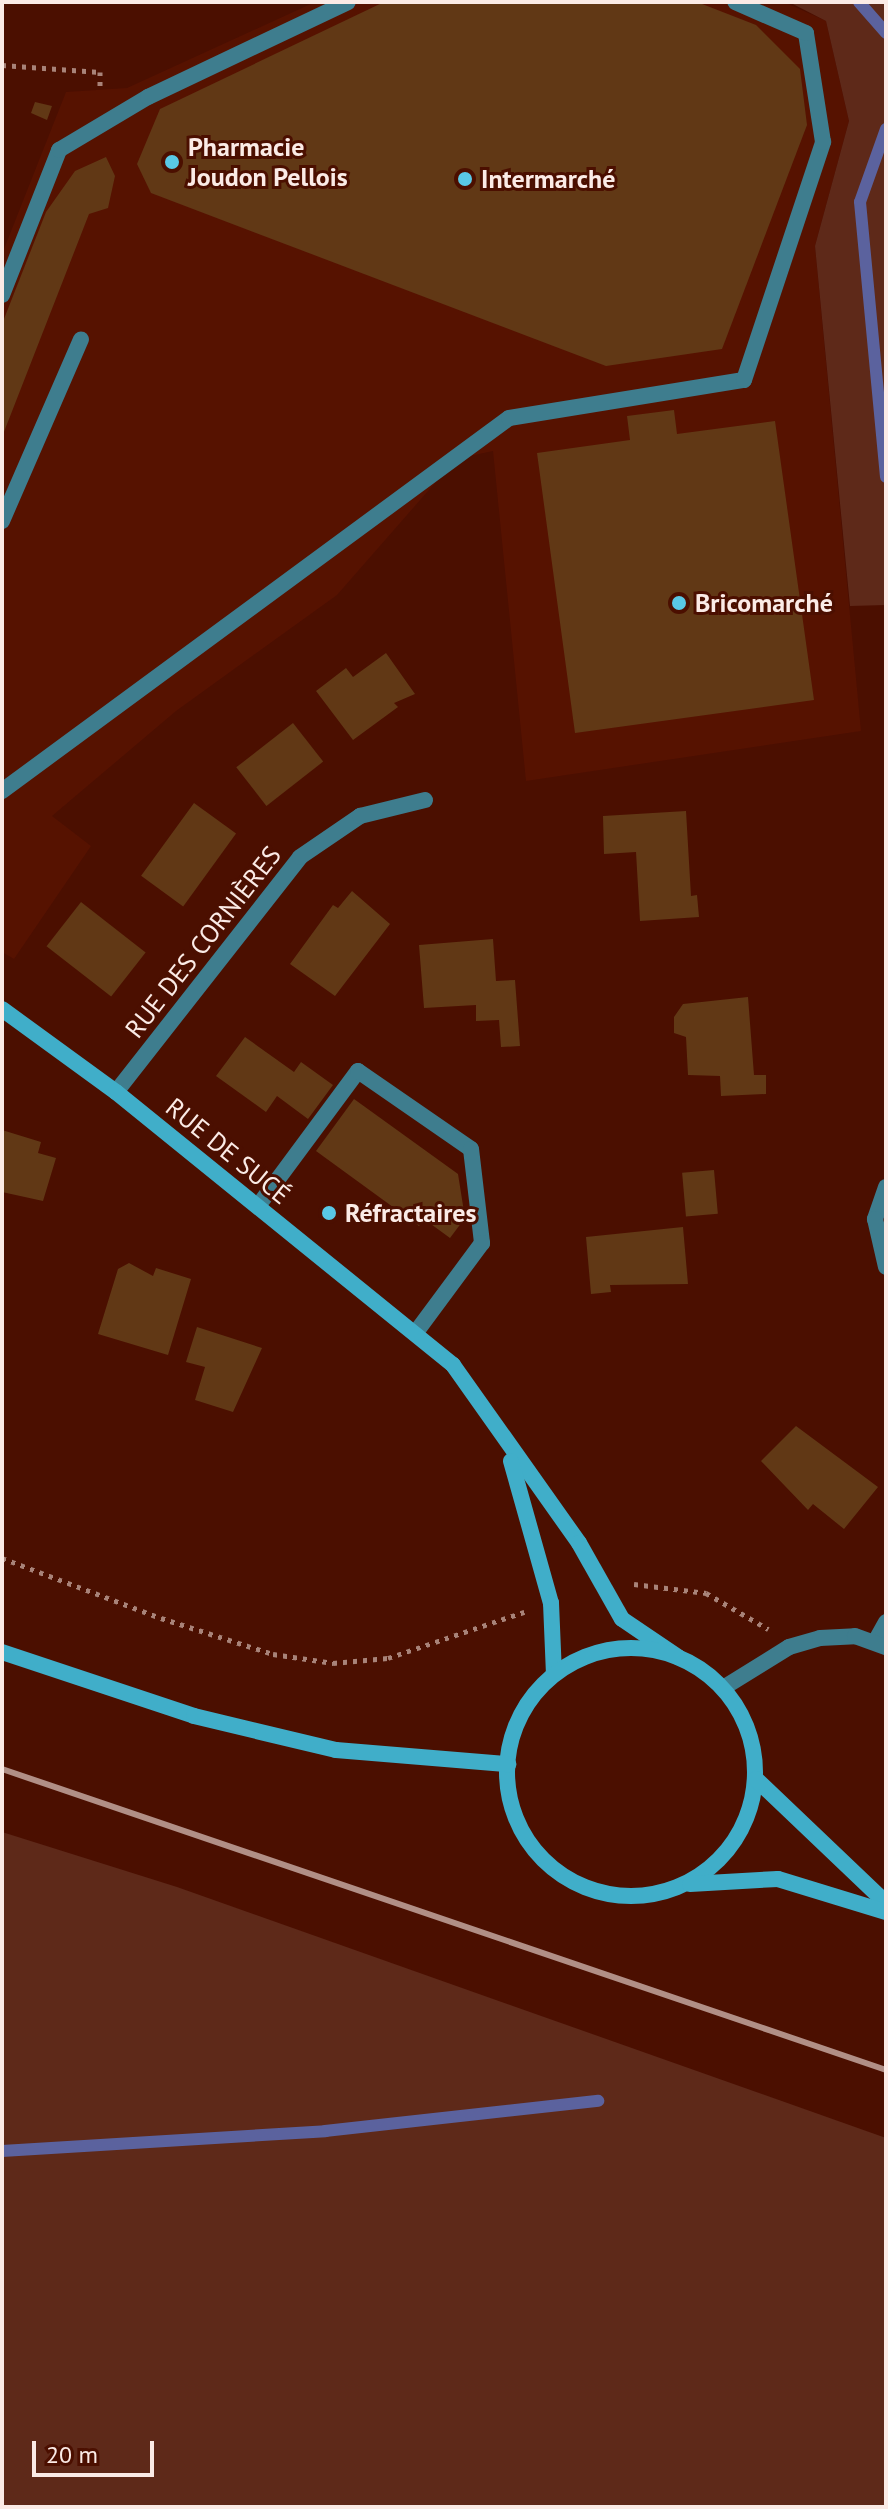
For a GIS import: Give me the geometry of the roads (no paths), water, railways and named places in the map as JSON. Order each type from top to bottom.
[{"type":"main road","name":"RUE DE SUCÉ","points":[[2,1009],[116,1092],[417,1331],[453,1365],[508,1449],[579,1543],[601,1589],[622,1619],[678,1657]]},
{"type":"main road","name":"RUE DE SUCÉ","points":[[508,1449],[551,1603],[554,1674]]},
{"type":"main road","points":[[684,1885],[729,1849],[747,1816],[756,1779],[749,1730],[723,1688],[678,1657],[640,1648],[601,1651],[554,1674],[521,1714],[508,1764],[522,1832],[562,1875],[616,1896],[684,1885],[778,1879],[886,1912]]},
{"type":"main road","points":[[2,1652],[194,1716],[322,1747],[401,1760],[508,1764]]},
{"type":"main road","points":[[756,1779],[886,1903]]},
{"type":"street","points":[[2,295],[59,150],[148,97],[348,2]]},
{"type":"street","points":[[2,791],[55,749],[509,418],[744,380],[823,142],[806,33],[735,2]]},
{"type":"street","points":[[2,521],[81,339]]},
{"type":"street","name":"RUE DES CORNIÈRES","points":[[116,1092],[300,857],[360,816],[425,800]]},
{"type":"street","points":[[258,1206],[358,1071],[471,1149],[482,1243],[417,1331]]},
{"type":"street","points":[[886,1187],[875,1219],[886,1267]]},
{"type":"street","points":[[723,1688],[789,1647],[838,1635],[881,1644],[886,1622]]},
{"type":"waterway","points":[[859,2],[886,33]]},
{"type":"waterway","points":[[886,129],[860,202],[886,477]]},
{"type":"waterway","points":[[2,2151],[325,2131],[598,2101]]},
{"type":"railway","points":[[2,1769],[886,2070]]},
{"type":"place","name":"Pharmacie Joudon Pellois","points":[[172,162]]},
{"type":"place","name":"Intermarché","points":[[465,179]]},
{"type":"place","name":"Bricomarché","points":[[679,603]]},
{"type":"place","name":"Réfractaires","points":[[329,1213]]}]
